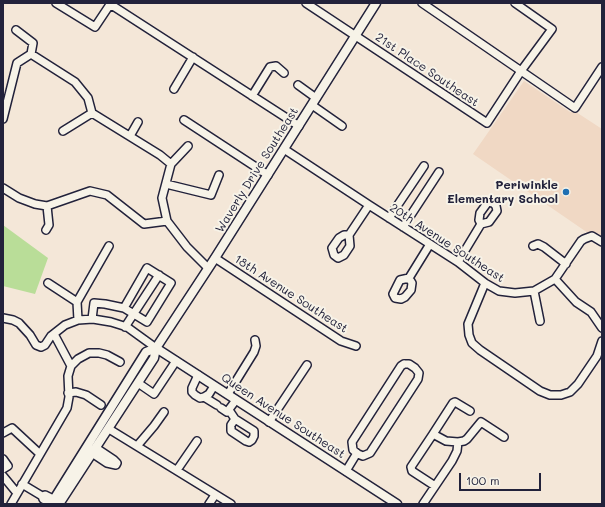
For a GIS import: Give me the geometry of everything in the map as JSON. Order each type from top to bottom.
[{"type":"main road","name":"Waverly Drive Southeast","points":[[55,502],[109,429],[154,358],[156,348],[268,175],[376,3]]},
{"type":"main road","name":"Waverly Drive Southeast","points":[[55,502],[146,352],[156,348]]},
{"type":"main road","name":"Queen Avenue Southeast","points":[[156,348],[397,504]]},
{"type":"street","points":[[56,3],[95,27],[110,3],[299,126]]},
{"type":"street","name":"21st Place Southeast","points":[[306,3],[487,123],[521,71]]},
{"type":"street","points":[[422,3],[575,108],[602,67]]},
{"type":"street","points":[[516,3],[552,29],[521,71]]},
{"type":"street","points":[[3,118],[17,63],[31,54],[33,42],[16,30]]},
{"type":"street","points":[[31,54],[75,82],[88,98],[92,113],[130,136],[171,164]]},
{"type":"street","points":[[174,89],[193,58]]},
{"type":"street","points":[[252,96],[270,67],[276,66],[284,73]]},
{"type":"street","points":[[298,85],[342,126]]},
{"type":"street","points":[[63,131],[92,113]]},
{"type":"street","points":[[184,120],[268,175]]},
{"type":"street","points":[[130,136],[138,122]]},
{"type":"street","points":[[188,146],[171,164],[162,198],[167,221],[187,247],[208,268]]},
{"type":"street","name":"20th Avenue Southeast","points":[[284,149],[458,262],[485,283],[499,291],[515,293],[534,291],[555,279],[581,241],[592,236],[602,242]]},
{"type":"street","points":[[389,218],[424,166]]},
{"type":"street","points":[[403,227],[439,172]]},
{"type":"street","points":[[166,184],[211,195],[219,175]]},
{"type":"street","points":[[3,188],[24,200],[34,204],[47,206],[90,191],[107,195],[144,224],[167,221]]},
{"type":"street","points":[[349,235],[369,205]]},
{"type":"street","points":[[46,230],[49,225],[47,206]]},
{"type":"street","points":[[458,262],[481,224]]},
{"type":"street","points":[[410,278],[430,244]]},
{"type":"street","points":[[533,246],[538,244],[544,247],[566,264]]},
{"type":"street","points":[[78,320],[77,302],[109,246]]},
{"type":"street","name":"18th Avenue Southeast","points":[[215,258],[340,341],[356,346]]},
{"type":"street","points":[[92,319],[94,303],[124,308],[147,322],[171,283],[147,268],[124,308]]},
{"type":"street","points":[[126,327],[159,275]]},
{"type":"street","points":[[555,279],[576,302],[591,312],[602,327]]},
{"type":"street","points":[[48,283],[77,302]]},
{"type":"street","points":[[485,283],[468,324],[469,336],[472,343],[540,391],[562,399],[578,384],[597,356],[602,341]]},
{"type":"street","points":[[534,291],[540,321]]},
{"type":"street","points":[[3,318],[19,323],[30,335],[36,345],[41,347],[45,345],[54,334],[65,325],[78,320],[92,319],[111,322],[126,327],[156,348]]},
{"type":"street","points":[[54,334],[71,366]]},
{"type":"street","points":[[461,339],[469,336]]},
{"type":"street","points":[[228,394],[254,352],[256,346],[255,340]]},
{"type":"street","points":[[11,504],[67,408],[68,376],[71,366],[78,359],[89,353],[107,355],[120,362]]},
{"type":"street","points":[[138,383],[154,394],[176,361]]},
{"type":"street","points":[[409,364],[419,373],[418,379],[370,453],[363,456],[357,453],[353,450],[352,442],[401,366],[409,364]]},
{"type":"street","points":[[270,422],[307,365]]},
{"type":"street","points":[[198,375],[192,384],[192,392],[195,396],[200,398],[204,397],[209,394],[214,386]]},
{"type":"street","points":[[68,393],[76,392],[86,395],[101,405]]},
{"type":"street","points":[[204,397],[227,412],[229,410]]},
{"type":"street","points":[[229,410],[236,400]]},
{"type":"street","points":[[435,486],[412,471],[411,467],[453,403],[455,402],[470,411]]},
{"type":"street","points":[[229,410],[235,419]]},
{"type":"street","points":[[137,446],[164,412]]},
{"type":"street","points":[[433,434],[446,441],[458,442],[467,439],[481,422],[504,437]]},
{"type":"street","points":[[3,433],[12,428],[40,454]]},
{"type":"street","points":[[109,429],[231,504]]},
{"type":"street","points":[[177,470],[197,441]]},
{"type":"street","points":[[423,504],[452,461],[457,451],[458,442]]},
{"type":"street","points":[[346,471],[357,453]]},
{"type":"street","points":[[3,459],[8,466],[3,470]]},
{"type":"street","points":[[3,476],[17,493]]},
{"type":"street","points":[[22,484],[42,496],[45,495],[55,502]]},
{"type":"street","points":[[209,504],[215,494]]},
{"type":"shaded area","name":"Periwinkle Elementary School","points":[[524,81],[570,112],[576,112],[602,129],[602,236],[594,232],[588,233],[473,154]]},
{"type":"green space","points":[[3,225],[48,258],[35,294],[3,286]]},
{"type":"place","name":"Periwinkle Elementary School","points":[[566,192]]}]
